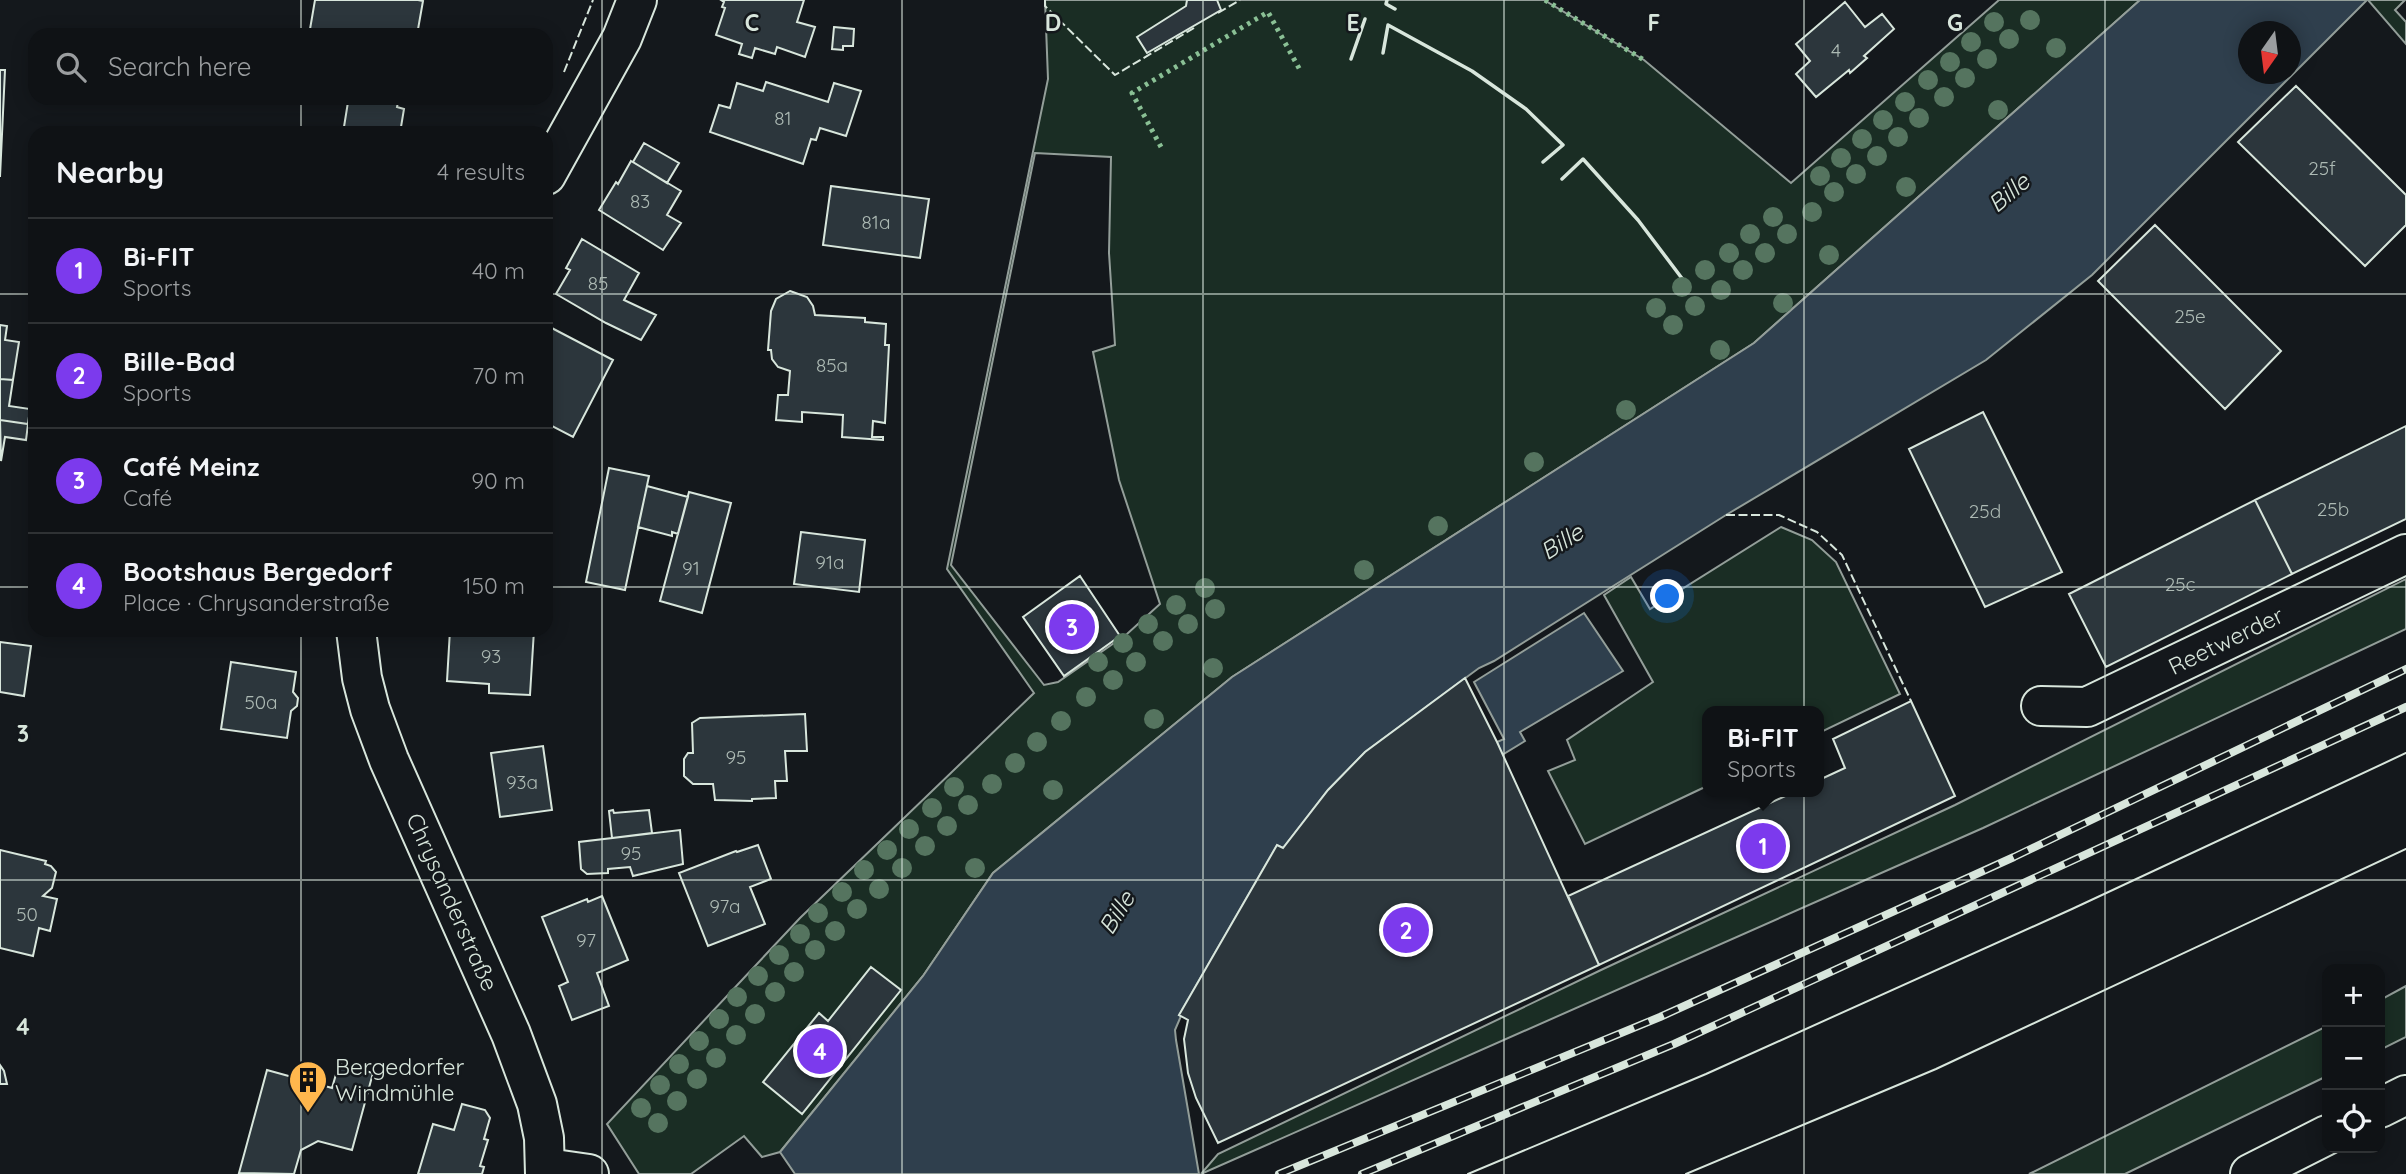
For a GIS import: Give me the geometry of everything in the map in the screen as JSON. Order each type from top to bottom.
[{"type":"street","points":[[553,162],[622,38],[637,0]]},
{"type":"street","name":"Reetwerder","points":[[2041,706],[2087,707],[2406,554]]},
{"type":"street","name":"Chrysanderstraße","points":[[357,637],[362,678],[370,709],[389,760],[511,1034],[537,1104],[544,1138],[546,1171]]},
{"type":"street","points":[[2385,1106],[2406,1095]]},
{"type":"street","points":[[2250,1174],[2322,1138]]},
{"type":"street","points":[[546,1171],[589,1174]]},
{"type":"green space","points":[[1045,0],[1544,0],[1644,60],[1791,183],[1999,0],[2140,0],[1754,343],[1232,677],[993,873],[923,976],[780,1152],[762,1157],[744,1136],[691,1174],[639,1174],[607,1124],[800,918],[1034,693],[947,569],[1048,79]],"holes":[[[1035,153],[1111,157],[1109,253],[1115,345],[1093,352],[1119,480],[1160,604],[1127,634],[1058,682],[1044,685],[951,565]]]},
{"type":"green space","points":[[2368,0],[2405,0],[2395,10],[2406,22],[2406,44]]},
{"type":"green space","points":[[1781,527],[1812,540],[1836,562],[1900,694],[1824,731],[1824,706],[1702,706],[1702,788],[1585,844],[1548,771],[1575,760],[1567,740],[1653,682],[1604,595],[1631,577],[1650,609]]},
{"type":"green space","points":[[2406,579],[2406,629],[1983,828],[1201,1174],[1218,1154],[1601,970],[1955,805]]},
{"type":"green space","points":[[2406,986],[2406,1037],[2385,1048],[2385,1027],[2385,997]]},
{"type":"green space","points":[[2322,1028],[2322,1078],[2125,1174],[2029,1174]]},
{"type":"water","name":"Bille","points":[[2140,0],[2367,0],[2301,66],[2301,21],[2238,21],[2238,84],[2283,84],[2092,275],[1986,360],[1726,515],[1479,668],[1365,752],[1328,790],[1283,848],[1277,845],[1179,1015],[1181,1016],[1175,1030],[1176,1040],[1199,1174],[795,1174],[780,1152],[923,976],[993,873],[1232,677],[1754,343]]},
{"type":"water","points":[[1584,613],[1623,671],[1520,732],[1525,741],[1502,755],[1497,742],[1504,739],[1474,682]]},
{"type":"building","points":[[315,0],[423,1],[418,28],[310,28]]},
{"type":"building","points":[[721,0],[804,0],[797,22],[815,27],[805,57],[777,47],[775,54],[755,48],[752,58],[739,54],[742,44],[716,35],[725,8],[722,7],[724,2]]},
{"type":"building","points":[[1187,0],[1217,0],[1221,10],[1147,53],[1137,37],[1186,6]]},
{"type":"building","points":[[1845,2],[1865,27],[1882,14],[1894,29],[1864,56],[1867,58],[1850,73],[1849,70],[1816,97],[1796,74],[1810,61],[1796,44]]},
{"type":"building","points":[[834,27],[854,29],[853,46],[843,46],[843,50],[832,49]]},
{"type":"building","points":[[0,70],[5,70],[0,177]]},
{"type":"building","points":[[766,82],[828,102],[834,83],[861,91],[846,136],[820,128],[816,140],[811,139],[803,164],[710,132],[719,105],[730,108],[737,83],[763,91]]},
{"type":"building","points":[[2296,86],[2406,195],[2406,225],[2365,266],[2238,142]]},
{"type":"building","points":[[348,105],[397,105],[404,109],[401,126],[344,126]]},
{"type":"building","points":[[644,143],[679,163],[667,183],[633,162]]},
{"type":"building","points":[[631,161],[681,191],[667,215],[681,223],[663,250],[599,210]]},
{"type":"building","points":[[831,186],[929,199],[920,258],[823,245]]},
{"type":"building","points":[[2155,225],[2281,351],[2225,409],[2098,281]]},
{"type":"building","points":[[582,239],[639,273],[624,300],[656,315],[641,340],[556,294],[570,270],[566,268]]},
{"type":"building","points":[[790,291],[807,297],[815,315],[865,318],[865,322],[886,324],[885,345],[889,345],[885,423],[873,421],[872,437],[883,437],[883,440],[842,437],[843,415],[802,412],[802,422],[776,420],[778,395],[788,395],[790,371],[778,367],[772,359],[771,350],[768,350],[771,311],[776,299]]},
{"type":"building","points":[[0,325],[7,326],[5,340],[19,342],[13,380],[0,379]]},
{"type":"building","points":[[553,329],[613,360],[573,437],[553,427]]},
{"type":"building","points":[[0,379],[13,380],[9,406],[28,409],[28,424],[0,420]]},
{"type":"building","points":[[1983,412],[2062,572],[1985,607],[1909,449]]},
{"type":"building","points":[[0,420],[28,424],[26,440],[5,437],[1,461]]},
{"type":"building","points":[[2406,426],[2406,519],[2292,574],[2255,500]]},
{"type":"building","points":[[609,468],[649,476],[625,590],[586,582]]},
{"type":"building","points":[[647,486],[688,497],[678,534],[672,532],[672,536],[638,527]]},
{"type":"building","points":[[689,492],[731,503],[702,613],[660,601]]},
{"type":"building","points":[[2255,500],[2292,574],[2106,667],[2069,594]]},
{"type":"building","points":[[801,532],[865,540],[859,592],[794,584]]},
{"type":"building","points":[[1080,576],[1120,636],[1064,676],[1023,617]]},
{"type":"building","points":[[450,637],[534,637],[530,695],[489,693],[489,684],[447,681]]},
{"type":"building","points":[[0,642],[31,646],[24,696],[0,692]]},
{"type":"building","points":[[231,662],[296,672],[293,692],[298,698],[297,706],[291,711],[287,738],[221,729]]},
{"type":"building","points":[[1465,678],[1599,965],[1218,1143],[1196,1098],[1188,1073],[1184,1039],[1188,1020],[1179,1015],[1277,845],[1283,848],[1328,790],[1365,752]]},
{"type":"building","points":[[1911,701],[1955,796],[1599,965],[1568,896],[1783,797],[1824,797],[1824,778],[1845,768],[1833,739]]},
{"type":"building","points":[[805,714],[807,751],[785,751],[787,781],[775,781],[776,798],[752,801],[715,800],[713,784],[693,784],[684,776],[684,759],[688,753],[693,753],[692,723],[700,718]]},
{"type":"building","points":[[543,746],[552,810],[500,817],[491,753]]},
{"type":"building","points":[[613,810],[614,813],[649,810],[652,833],[612,838],[609,811]]},
{"type":"building","points":[[680,830],[683,864],[633,876],[630,867],[608,869],[608,873],[587,874],[581,869],[579,842]]},
{"type":"building","points":[[758,845],[771,879],[750,887],[765,924],[708,946],[679,873]]},
{"type":"building","points":[[0,850],[46,861],[45,864],[56,872],[52,888],[43,896],[57,899],[50,931],[39,928],[33,956],[0,948]]},
{"type":"building","points":[[602,896],[628,960],[597,973],[609,1006],[572,1020],[559,986],[568,982],[542,917],[587,899],[588,902]]},
{"type":"building","points":[[871,967],[901,990],[802,1114],[763,1082],[819,1013],[828,1021]]},
{"type":"building","name":"Bergedorfer Windmühle","points":[[339,1064],[373,1073],[352,1150],[318,1141],[301,1150],[294,1174],[239,1173],[267,1070],[332,1088]]},
{"type":"building","points":[[0,1065],[4,1071],[7,1084],[0,1084]]},
{"type":"building","points":[[462,1104],[485,1110],[490,1118],[484,1139],[488,1140],[480,1166],[484,1167],[482,1174],[418,1174],[433,1124],[454,1130]]},
{"type":"tram line","points":[[1468,1174],[1706,1074],[2072,909],[2406,753]]},
{"type":"tram line","points":[[1686,1174],[1936,1069],[2406,849]]},
{"type":"railway","points":[[1279,1174],[1660,1017],[2014,857],[2406,669]]},
{"type":"railway","points":[[1362,1174],[1674,1044],[2406,707]]},
{"type":"hedge","points":[[1545,0],[1644,60]]},
{"type":"hedge","points":[[1161,147],[1132,93],[1268,12],[1300,70]]},
{"type":"fence","points":[[564,72],[593,0]]},
{"type":"fence","points":[[1045,0],[1045,6],[1115,75],[1194,28]]},
{"type":"fence","points":[[1218,13],[1240,0]]},
{"type":"fence","points":[[1726,515],[1779,515],[1817,532],[1842,555],[1911,701]]},
{"type":"wall","points":[[1387,0],[1386,4],[1395,9]]},
{"type":"wall","points":[[1351,59],[1365,19]]},
{"type":"wall","points":[[1383,53],[1388,25],[1472,71],[1526,109],[1563,145],[1543,162]]},
{"type":"wall","points":[[1562,179],[1583,159],[1638,220],[1687,285]]},
{"type":"place","name":"Café Meinz","points":[[1072,627]]},
{"type":"place","name":"Bi-FIT","points":[[1763,846]]},
{"type":"place","name":"Bille-Bad","points":[[1406,930]]},
{"type":"place","name":"Bootshaus Bergedorf","points":[[820,1051]]},
{"type":"place","name":"Bergedorfer Windmühle","points":[[308,1114]]}]
